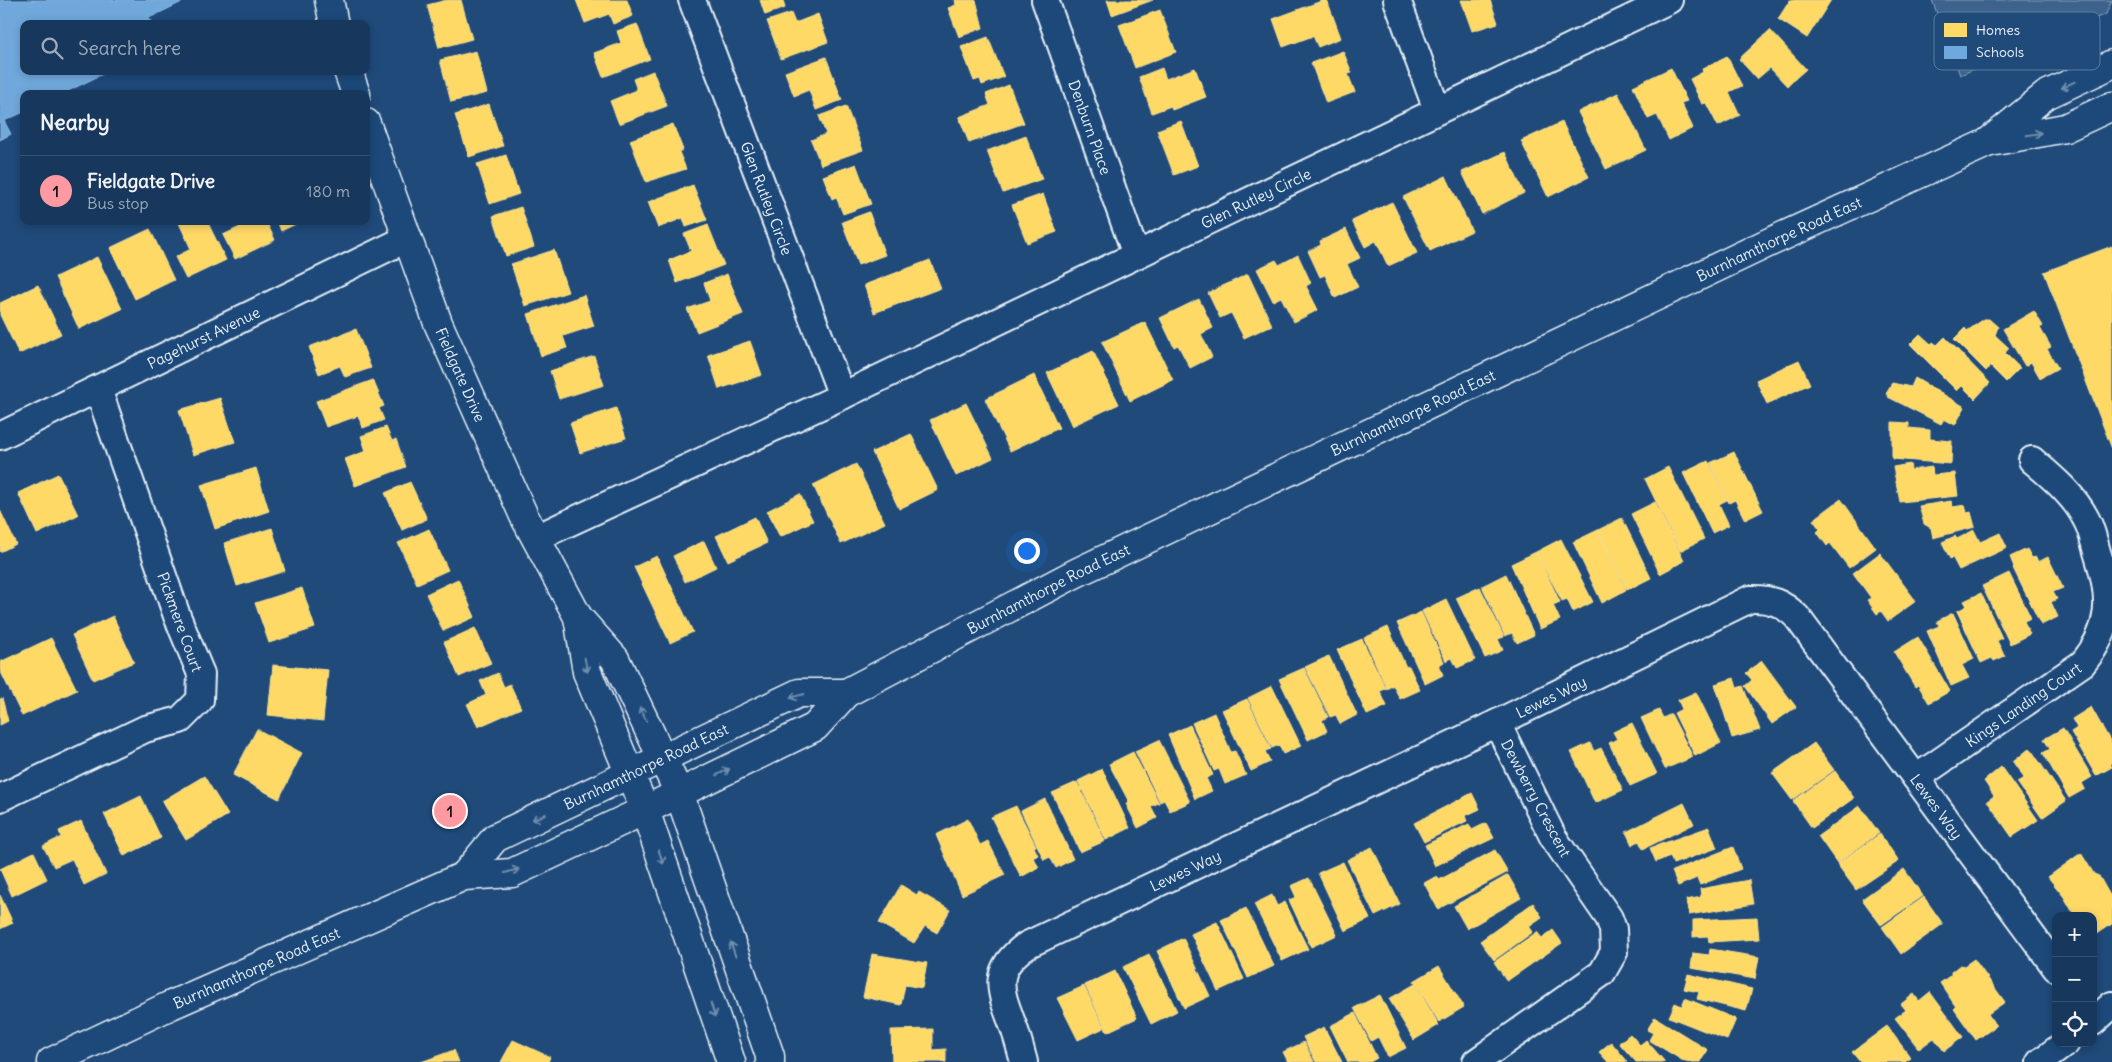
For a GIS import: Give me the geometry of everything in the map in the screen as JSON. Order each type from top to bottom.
[{"type":"main road","points":[[329,0],[333,20]]},
{"type":"main road","name":"Burnhamthorpe Road East","points":[[2100,70],[2112,64]]},
{"type":"main road","name":"Burnhamthorpe Road East","points":[[1986,143],[2046,95],[2099,70]]},
{"type":"main road","points":[[349,75],[355,90]]},
{"type":"main road","name":"Burnhamthorpe Road East","points":[[51,1062],[169,1006],[390,911],[464,876],[512,873],[815,727],[846,693],[1076,573],[1770,242],[1986,143],[2065,128],[2112,106]]},
{"type":"main road","name":"Fieldgate Drive","points":[[370,134],[438,323],[536,538],[578,617],[616,659],[664,758],[679,793],[770,1056],[770,1062]]},
{"type":"main road","name":"Fieldgate Drive","points":[[578,617],[587,672],[645,810],[730,1062]]},
{"type":"main road","name":"Burnhamthorpe Road East","points":[[464,876],[496,838],[798,694],[846,693]]},
{"type":"street","name":"Glen Rutley Circle","points":[[692,0],[842,396]]},
{"type":"street","name":"Denburn Place","points":[[1045,0],[1136,255]]},
{"type":"street","points":[[1397,0],[1437,110]]},
{"type":"street","name":"Glen Rutley Circle","points":[[536,538],[842,396],[1669,0]]},
{"type":"street","name":"Pagehurst Avenue","points":[[0,436],[408,238]]},
{"type":"street","name":"Pickmere Court","points":[[0,798],[145,729],[180,720],[200,700],[201,674],[177,616],[98,389]]},
{"type":"street","name":"Kings Landing Court","points":[[1916,778],[2083,663],[2096,650],[2108,627],[2111,610],[2109,590],[2087,520],[2064,490],[2032,460]]},
{"type":"street","name":"Lewes Way","points":[[1024,1062],[1002,1000],[1001,987],[1006,968],[1022,948],[1497,724],[1740,602],[1750,599],[1771,599],[1781,603],[1797,617],[2052,963]]},
{"type":"street","name":"Dewberry Crescent","points":[[1476,1062],[1602,973],[1614,952],[1615,940],[1609,918],[1553,837],[1497,724]]},
{"type":"street","points":[[2040,1062],[2061,1047]]},
{"type":"shaded area","points":[[1932,0],[2112,0],[2106,14],[2100,17],[2100,12],[1936,12]]},
{"type":"shaded area","points":[[1958,70],[1972,70],[1960,75]]},
{"type":"building: Homes","points":[[447,0],[461,0],[472,39],[439,48],[427,5]]},
{"type":"building: Homes","points":[[576,0],[627,0],[633,16],[613,24],[609,14],[585,23]]},
{"type":"building: Homes","points":[[760,0],[783,0],[785,8],[765,15]]},
{"type":"building: Homes","points":[[955,0],[976,0],[983,28],[959,37],[948,8],[956,5]]},
{"type":"building: Homes","points":[[1107,0],[1153,0],[1112,15]]},
{"type":"building: Homes","points":[[1327,0],[1341,38],[1318,47],[1313,36],[1283,47],[1273,19]]},
{"type":"building: Homes","points":[[1461,0],[1490,0],[1498,23],[1472,31]]},
{"type":"building: Homes","points":[[1790,0],[1831,0],[1807,38],[1778,19]]},
{"type":"building: Homes","points":[[1160,10],[1176,52],[1135,68],[1119,25]]},
{"type":"building: Homes","points":[[791,13],[795,23],[818,14],[828,42],[781,59],[767,21]]},
{"type":"building: Homes","points":[[637,24],[650,59],[603,77],[594,53],[621,43],[617,31]]},
{"type":"building: Homes","points":[[1770,30],[1806,69],[1787,86],[1770,68],[1757,79],[1739,59]]},
{"type":"building: Homes","points":[[988,37],[1004,77],[982,85],[980,79],[974,81],[961,47]]},
{"type":"building: Homes","points":[[476,51],[487,93],[451,102],[440,60]]},
{"type":"building: Homes","points":[[1343,51],[1352,73],[1348,74],[1355,92],[1326,103],[1311,63]]},
{"type":"building: Homes","points":[[1727,56],[1742,86],[1729,92],[1740,115],[1718,126],[1706,103],[1702,104],[1690,79],[1703,72],[1702,69]]},
{"type":"building: Homes","points":[[826,57],[842,100],[816,110],[809,90],[794,96],[785,72]]},
{"type":"building: Homes","points":[[1162,68],[1166,79],[1195,68],[1206,97],[1172,110],[1171,106],[1152,113],[1139,77]]},
{"type":"building: Homes","points":[[1671,68],[1687,101],[1681,103],[1693,128],[1669,140],[1657,115],[1648,119],[1633,86]]},
{"type":"building: Homes","points":[[653,71],[667,106],[619,124],[610,101],[637,90],[633,79]]},
{"type":"building: Homes","points":[[1009,85],[1024,123],[969,143],[959,117],[990,105],[986,94]]},
{"type":"building: Homes","points":[[1618,93],[1646,150],[1606,169],[1578,112]]},
{"type":"building: Homes","points":[[489,104],[503,146],[469,157],[455,115]]},
{"type":"building: Homes","points":[[846,106],[863,150],[821,165],[811,140],[826,134],[819,116]]},
{"type":"building: Homes","points":[[1181,121],[1198,166],[1174,175],[1157,130]]},
{"type":"building: Homes","points":[[1562,122],[1589,177],[1548,197],[1521,141]]},
{"type":"building: Homes","points":[[673,124],[683,150],[679,152],[686,169],[646,182],[630,140]]},
{"type":"building: Homes","points":[[1026,136],[1042,179],[1003,193],[987,151]]},
{"type":"building: Homes","points":[[1505,152],[1524,193],[1482,214],[1462,172]]},
{"type":"building: Homes","points":[[506,155],[519,194],[490,204],[477,164]]},
{"type":"building: Homes","points":[[856,164],[871,204],[843,214],[836,197],[832,199],[823,176]]},
{"type":"building: Homes","points":[[1446,176],[1472,231],[1430,251],[1403,197]]},
{"type":"building: Homes","points":[[693,185],[707,220],[686,227],[683,218],[658,228],[648,202]]},
{"type":"building: Homes","points":[[1043,194],[1057,232],[1027,243],[1012,205]]},
{"type":"building: Homes","points":[[1392,202],[1417,253],[1388,266],[1376,241],[1365,247],[1352,221]]},
{"type":"building: Homes","points":[[521,207],[534,247],[506,256],[493,216]]},
{"type":"building: Homes","points":[[869,212],[885,255],[858,265],[842,222]]},
{"type":"building: Homes","points":[[180,225],[209,225],[226,260],[186,279],[175,257],[191,249]]},
{"type":"building: Homes","points":[[239,225],[268,225],[275,240],[235,259],[223,235],[240,227]]},
{"type":"building: Homes","points":[[279,225],[294,225],[281,231]]},
{"type":"building: Homes","points":[[708,225],[724,265],[677,283],[669,260],[691,251],[684,234]]},
{"type":"building: Homes","points":[[150,229],[174,280],[135,299],[110,248]]},
{"type":"building: Homes","points":[[1346,229],[1360,258],[1347,264],[1358,287],[1335,298],[1325,275],[1320,277],[1308,251],[1321,245],[1320,241]]},
{"type":"building: Homes","points":[[2112,246],[2112,449],[2044,272]]},
{"type":"building: Homes","points":[[554,250],[568,292],[525,306],[511,264]]},
{"type":"building: Homes","points":[[1298,255],[1311,283],[1306,286],[1318,310],[1294,322],[1281,297],[1273,301],[1257,269],[1276,260],[1279,265]]},
{"type":"building: Homes","points":[[97,257],[122,309],[79,329],[55,277]]},
{"type":"building: Homes","points":[[930,260],[941,288],[874,313],[864,285]]},
{"type":"building: Homes","points":[[727,274],[743,314],[697,332],[687,309],[710,301],[704,283]]},
{"type":"building: Homes","points":[[1248,274],[1272,325],[1244,338],[1231,313],[1220,318],[1208,293]]},
{"type":"building: Homes","points":[[38,285],[61,334],[19,354],[0,315],[0,303]]},
{"type":"building: Homes","points":[[584,295],[594,326],[563,336],[567,348],[541,356],[528,314]]},
{"type":"building: Homes","points":[[1199,299],[1213,328],[1201,334],[1212,357],[1190,368],[1178,345],[1174,347],[1160,318]]},
{"type":"building: Homes","points":[[2034,311],[2043,326],[2040,328],[2051,347],[2047,349],[2058,368],[2040,378],[2031,362],[2025,366],[2003,329]]},
{"type":"building: Homes","points":[[1984,319],[1989,319],[1998,327],[1995,335],[2009,348],[2005,353],[2020,368],[2006,382],[1990,366],[1986,371],[1954,339],[1965,328],[1967,331]]},
{"type":"building: Homes","points":[[1145,322],[1173,380],[1130,401],[1102,342]]},
{"type":"building: Homes","points":[[356,329],[371,368],[345,377],[340,366],[319,374],[309,347]]},
{"type":"building: Homes","points":[[1920,334],[1931,344],[1933,342],[1937,345],[1945,337],[1990,383],[1975,399],[1962,386],[1957,391],[1910,344]]},
{"type":"building: Homes","points":[[750,341],[762,375],[719,389],[708,355]]},
{"type":"building: Homes","points":[[1093,351],[1119,404],[1072,426],[1047,373]]},
{"type":"building: Homes","points":[[594,356],[604,385],[559,399],[550,371]]},
{"type":"building: Homes","points":[[1799,360],[1810,384],[1767,404],[1756,380]]},
{"type":"building: Homes","points":[[1034,375],[1059,428],[1010,451],[985,399]]},
{"type":"building: Homes","points":[[1915,378],[1965,407],[1955,425],[1944,419],[1941,424],[1888,397],[1886,393],[1892,383],[1911,387]]},
{"type":"building: Homes","points":[[373,380],[384,406],[379,408],[384,420],[363,428],[358,416],[326,427],[316,401]]},
{"type":"building: Homes","points":[[220,398],[235,442],[193,455],[179,410]]},
{"type":"building: Homes","points":[[966,403],[993,458],[956,476],[930,420]]},
{"type":"building: Homes","points":[[616,408],[626,438],[580,453],[570,423]]},
{"type":"building: Homes","points":[[1892,422],[1909,423],[1909,428],[1930,430],[1930,439],[1952,441],[1951,464],[1892,459]]},
{"type":"building: Homes","points":[[386,427],[392,441],[396,439],[406,467],[355,486],[345,459],[366,451],[361,436]]},
{"type":"building: Homes","points":[[911,434],[938,490],[899,509],[872,452]]},
{"type":"building: Homes","points":[[1734,452],[1763,511],[1745,520],[1735,500],[1729,503],[1710,463]]},
{"type":"building: Homes","points":[[1708,461],[1727,500],[1719,504],[1729,525],[1712,533],[1683,473]]},
{"type":"building: Homes","points":[[856,464],[885,523],[841,544],[813,485]]},
{"type":"building: Homes","points":[[1910,464],[1911,470],[1932,467],[1933,475],[1955,473],[1958,496],[1900,502],[1893,467]]},
{"type":"building: Homes","points":[[1668,467],[1704,539],[1680,551],[1645,479]]},
{"type":"building: Homes","points":[[256,468],[269,511],[215,529],[201,485]]},
{"type":"building: Homes","points":[[58,474],[78,515],[37,534],[18,493]]},
{"type":"building: Homes","points":[[410,482],[427,519],[402,530],[385,493]]},
{"type":"building: Homes","points":[[800,494],[813,521],[780,537],[767,511]]},
{"type":"building: Homes","points":[[1841,499],[1876,548],[1849,568],[1830,543],[1827,546],[1817,532],[1820,529],[1813,520]]},
{"type":"building: Homes","points":[[1951,501],[1953,507],[1965,505],[1967,513],[1971,512],[1975,527],[1933,538],[1931,528],[1924,524],[1919,506]]},
{"type":"building: Homes","points":[[1655,502],[1684,561],[1660,574],[1631,514]]},
{"type":"building: Homes","points":[[0,510],[16,544],[0,552]]},
{"type":"building: Homes","points":[[755,517],[767,543],[728,561],[716,536]]},
{"type":"building: Homes","points":[[1622,518],[1651,578],[1627,590],[1598,530]]},
{"type":"building: Homes","points":[[272,528],[285,571],[237,586],[224,543]]},
{"type":"building: Homes","points":[[429,529],[448,570],[417,584],[398,543]]},
{"type":"building: Homes","points":[[1598,530],[1626,590],[1602,603],[1573,542]]},
{"type":"building: Homes","points":[[1974,530],[1980,542],[2000,533],[2007,548],[1959,570],[1952,557],[1950,559],[1942,542],[1955,536],[1957,539]]},
{"type":"building: Homes","points":[[1561,539],[1593,602],[1573,612],[1567,599],[1562,601],[1536,552]]},
{"type":"building: Homes","points":[[704,541],[716,567],[685,582],[673,556]]},
{"type":"building: Homes","points":[[2027,549],[2032,558],[2036,557],[2038,562],[2048,557],[2063,588],[2053,592],[2057,599],[2051,602],[2058,617],[2041,625],[2013,568],[2010,557]]},
{"type":"building: Homes","points":[[1536,552],[1560,602],[1553,605],[1560,620],[1540,629],[1511,564]]},
{"type":"building: Homes","points":[[1880,553],[1916,601],[1888,621],[1881,611],[1877,614],[1867,600],[1871,598],[1853,573]]},
{"type":"building: Homes","points":[[657,556],[693,632],[670,643],[634,567]]},
{"type":"building: Homes","points":[[2009,573],[2031,618],[2024,621],[2030,634],[2010,644],[1982,586]]},
{"type":"building: Homes","points":[[1506,574],[1534,635],[1517,643],[1512,633],[1505,636],[1482,586]]},
{"type":"building: Homes","points":[[458,579],[475,617],[443,631],[426,594]]},
{"type":"building: Homes","points":[[1480,587],[1504,637],[1498,639],[1503,650],[1485,658],[1456,598]]},
{"type":"building: Homes","points":[[302,588],[315,628],[269,643],[255,603]]},
{"type":"building: Homes","points":[[1981,593],[2002,638],[1997,641],[2005,656],[1994,661],[1992,658],[1981,663],[1957,611],[1967,606],[1964,601]]},
{"type":"building: Homes","points":[[1446,599],[1475,660],[1457,668],[1452,658],[1446,661],[1422,611]]},
{"type":"building: Homes","points":[[1421,612],[1444,662],[1439,665],[1443,675],[1425,684],[1397,623]]},
{"type":"building: Homes","points":[[1953,613],[1974,659],[1962,665],[1969,678],[1951,686],[1927,631],[1939,626],[1937,621]]},
{"type":"building: Homes","points":[[113,616],[134,662],[93,680],[72,635]]},
{"type":"building: Homes","points":[[1388,627],[1406,667],[1409,666],[1420,690],[1400,699],[1393,685],[1387,689],[1364,638]]},
{"type":"building: Homes","points":[[475,628],[491,663],[459,677],[444,642]]},
{"type":"building: Homes","points":[[1918,637],[1950,691],[1929,703],[1918,685],[1915,687],[1894,652]]},
{"type":"building: Homes","points":[[51,638],[77,690],[22,716],[0,670],[0,662]]},
{"type":"building: Homes","points":[[1362,639],[1386,689],[1380,691],[1387,706],[1367,715],[1337,650]]},
{"type":"building: Homes","points":[[1329,656],[1357,715],[1340,724],[1336,715],[1330,717],[1305,667]]},
{"type":"building: Homes","points":[[1762,661],[1796,707],[1772,724],[1745,686],[1752,680],[1746,673]]},
{"type":"building: Homes","points":[[273,665],[328,670],[323,721],[268,715]]},
{"type":"building: Homes","points":[[1304,668],[1328,717],[1322,720],[1327,731],[1308,740],[1279,679]]},
{"type":"building: Homes","points":[[498,673],[504,687],[510,684],[521,708],[478,727],[467,704],[486,695],[480,681]]},
{"type":"building: Homes","points":[[1734,678],[1737,688],[1743,686],[1760,730],[1732,738],[1715,684]]},
{"type":"building: Homes","points":[[1272,686],[1301,746],[1283,754],[1279,745],[1272,748],[1248,698]]},
{"type":"building: Homes","points":[[1696,692],[1721,743],[1695,756],[1674,713],[1682,709],[1678,700]]},
{"type":"building: Homes","points":[[2,698],[8,721],[0,725],[0,699]]},
{"type":"building: Homes","points":[[1247,699],[1271,749],[1265,751],[1270,762],[1251,771],[1222,710]]},
{"type":"building: Homes","points":[[2091,707],[2112,744],[2112,762],[2110,763],[2112,767],[2096,776],[2071,732],[2077,728],[2072,719]]},
{"type":"building: Homes","points":[[1659,710],[1663,718],[1671,714],[1693,757],[1665,769],[1641,718]]},
{"type":"building: Homes","points":[[1214,713],[1231,752],[1235,751],[1246,775],[1225,784],[1219,769],[1214,771],[1192,723]]},
{"type":"building: Homes","points":[[1632,723],[1657,774],[1630,786],[1609,743],[1617,739],[1613,732]]},
{"type":"building: Homes","points":[[1190,725],[1213,775],[1206,778],[1212,791],[1195,799],[1168,735]]},
{"type":"building: Homes","points":[[2063,728],[2092,777],[2082,783],[2085,789],[2069,798],[2043,753],[2050,749],[2044,739]]},
{"type":"building: Homes","points":[[257,729],[302,753],[279,799],[233,775]]},
{"type":"building: Homes","points":[[1159,740],[1190,802],[1170,811],[1164,800],[1160,802],[1135,751]]},
{"type":"building: Homes","points":[[1590,743],[1594,751],[1601,748],[1623,790],[1595,803],[1571,752]]},
{"type":"building: Homes","points":[[1814,743],[1834,770],[1792,800],[1772,773]]},
{"type":"building: Homes","points":[[2030,748],[2066,801],[2042,818],[2017,782],[2024,778],[2013,762]]},
{"type":"building: Homes","points":[[1133,752],[1159,803],[1151,806],[1157,818],[1138,828],[1126,804],[1129,802],[1109,764]]},
{"type":"building: Homes","points":[[2001,767],[2038,820],[2012,837],[1987,801],[1994,796],[1984,781]]},
{"type":"building: Homes","points":[[1102,769],[1130,828],[1106,840],[1078,781]]},
{"type":"building: Homes","points":[[1835,771],[1854,798],[1812,828],[1793,801]]},
{"type":"building: Homes","points":[[204,776],[228,815],[186,840],[162,801]]},
{"type":"building: Homes","points":[[1077,782],[1105,841],[1080,852],[1052,793]]},
{"type":"building: Homes","points":[[1472,793],[1480,809],[1465,816],[1467,821],[1424,842],[1414,823]]},
{"type":"building: Homes","points":[[141,796],[161,838],[124,856],[104,814]]},
{"type":"building: Homes","points":[[1045,799],[1073,859],[1056,868],[1050,857],[1044,860],[1021,811]]},
{"type":"building: Homes","points":[[1684,803],[1694,824],[1643,849],[1639,841],[1632,845],[1626,832]]},
{"type":"building: Homes","points":[[1016,806],[1036,846],[1034,847],[1038,855],[1033,858],[1039,867],[1021,877],[991,817]]},
{"type":"building: Homes","points":[[1860,806],[1879,833],[1837,863],[1818,836]]},
{"type":"building: Homes","points":[[968,819],[980,845],[988,841],[1005,875],[962,895],[936,835]]},
{"type":"building: Homes","points":[[81,821],[106,874],[84,885],[72,859],[54,867],[43,846],[61,837],[59,831]]},
{"type":"building: Homes","points":[[1486,823],[1494,838],[1435,866],[1425,845],[1469,824],[1472,830]]},
{"type":"building: Homes","points":[[1709,827],[1717,848],[1673,864],[1670,856],[1656,862],[1650,848]]},
{"type":"building: Homes","points":[[1880,834],[1899,861],[1856,890],[1837,864]]},
{"type":"building: Homes","points":[[1372,847],[1400,904],[1375,916],[1347,860]]},
{"type":"building: Homes","points":[[1733,847],[1741,869],[1700,885],[1697,878],[1678,886],[1672,871]]},
{"type":"building: Homes","points":[[1495,850],[1508,872],[1438,909],[1424,883],[1437,876],[1439,880]]},
{"type":"building: Homes","points":[[34,852],[47,879],[12,896],[0,869]]},
{"type":"building: Homes","points":[[2081,853],[2094,874],[2099,876],[2112,899],[2112,924],[2097,934],[2097,912],[2073,912],[2064,897],[2048,877]]},
{"type":"building: Homes","points":[[1343,862],[1370,919],[1345,931],[1318,873]]},
{"type":"building: Homes","points":[[1904,869],[1923,896],[1881,925],[1862,899]]},
{"type":"building: Homes","points":[[1508,875],[1521,898],[1467,929],[1454,906]]},
{"type":"building: Homes","points":[[1309,878],[1337,935],[1311,947],[1289,900],[1296,897],[1291,886]]},
{"type":"building: Homes","points":[[1749,880],[1753,904],[1689,915],[1686,900],[1701,897],[1700,889]]},
{"type":"building: Homes","points":[[901,885],[917,895],[919,892],[950,910],[937,933],[925,926],[914,943],[879,923]]},
{"type":"building: Homes","points":[[0,895],[13,923],[0,929]]},
{"type":"building: Homes","points":[[1272,895],[1277,906],[1285,902],[1308,949],[1282,961],[1254,904]]},
{"type":"building: Homes","points":[[1924,897],[1943,924],[1901,954],[1882,927]]},
{"type":"building: Homes","points":[[1533,903],[1542,917],[1529,926],[1533,932],[1494,960],[1480,941]]},
{"type":"building: Homes","points":[[1246,908],[1274,966],[1248,978],[1221,920]]},
{"type":"building: Homes","points":[[1757,917],[1759,939],[1709,942],[1708,936],[1693,937],[1693,920]]},
{"type":"building: Homes","points":[[1217,922],[1244,979],[1218,991],[1191,934]]},
{"type":"building: Homes","points":[[1553,930],[1562,943],[1507,981],[1494,962],[1537,932],[1542,938]]},
{"type":"building: Homes","points":[[1183,938],[1210,996],[1184,1008],[1157,951]]},
{"type":"building: Homes","points":[[1710,949],[1759,957],[1755,979],[1691,968],[1693,953],[1709,955]]},
{"type":"building: Homes","points":[[872,954],[927,963],[922,988],[905,985],[901,1005],[863,997]]},
{"type":"building: Homes","points":[[1149,954],[1177,1011],[1151,1024],[1123,967]]},
{"type":"building: Homes","points":[[1974,959],[2005,1002],[1988,1014],[1996,1026],[1976,1040],[1954,1009],[1956,1007],[1940,983],[1960,965],[1964,966]]},
{"type":"building: Homes","points":[[1439,966],[1464,1007],[1439,1022],[1414,981]]},
{"type":"building: Homes","points":[[1115,971],[1137,1018],[1107,1032],[1085,985]]},
{"type":"building: Homes","points":[[1688,974],[1752,989],[1746,1011],[1697,999],[1699,992],[1684,989]]},
{"type":"building: Homes","points":[[1415,984],[1439,1025],[1414,1040],[1389,999]]},
{"type":"building: Homes","points":[[1084,986],[1104,1028],[1078,1040],[1057,998]]},
{"type":"building: Homes","points":[[1930,992],[1963,1037],[1944,1051],[1934,1038],[1919,1049],[1895,1018],[1906,1010],[1901,1004],[1914,994],[1919,1001]]},
{"type":"building: Homes","points":[[1380,995],[1406,1048],[1388,1057],[1378,1037],[1371,1041],[1354,1008]]},
{"type":"building: Homes","points":[[1685,998],[1736,1019],[1727,1040],[1669,1017],[1675,1003],[1682,1006]]},
{"type":"building: Homes","points":[[1355,1013],[1377,1058],[1370,1062],[1348,1062],[1330,1026]]},
{"type":"building: Homes","points":[[1655,1017],[1708,1050],[1700,1062],[1685,1062],[1649,1040],[1653,1033],[1647,1030]]},
{"type":"building: Homes","points":[[1887,1026],[1911,1058],[1905,1062],[1860,1062],[1852,1052]]},
{"type":"building: Homes","points":[[1324,1027],[1342,1062],[1316,1062],[1303,1037]]},
{"type":"building: Homes","points":[[933,1029],[933,1050],[946,1049],[946,1062],[892,1062],[891,1030]]},
{"type":"building: Homes","points":[[1630,1034],[1640,1045],[1646,1040],[1665,1062],[1636,1062],[1619,1043]]},
{"type":"building: Homes","points":[[513,1040],[550,1057],[548,1062],[501,1062]]},
{"type":"building: Homes","points":[[1304,1042],[1314,1062],[1288,1062],[1283,1052]]},
{"type":"building: Homes","points":[[1611,1042],[1628,1062],[1608,1062],[1599,1052]]},
{"type":"building: Homes","points":[[454,1050],[459,1062],[421,1062]]},
{"type":"building: Schools","points":[[0,0],[186,0],[149,18],[150,20],[20,20],[20,75],[101,75],[70,90],[20,90],[20,114],[4,121],[11,134],[0,140]]},
{"type":"place","name":"Fieldgate Drive","points":[[450,811]]}]
